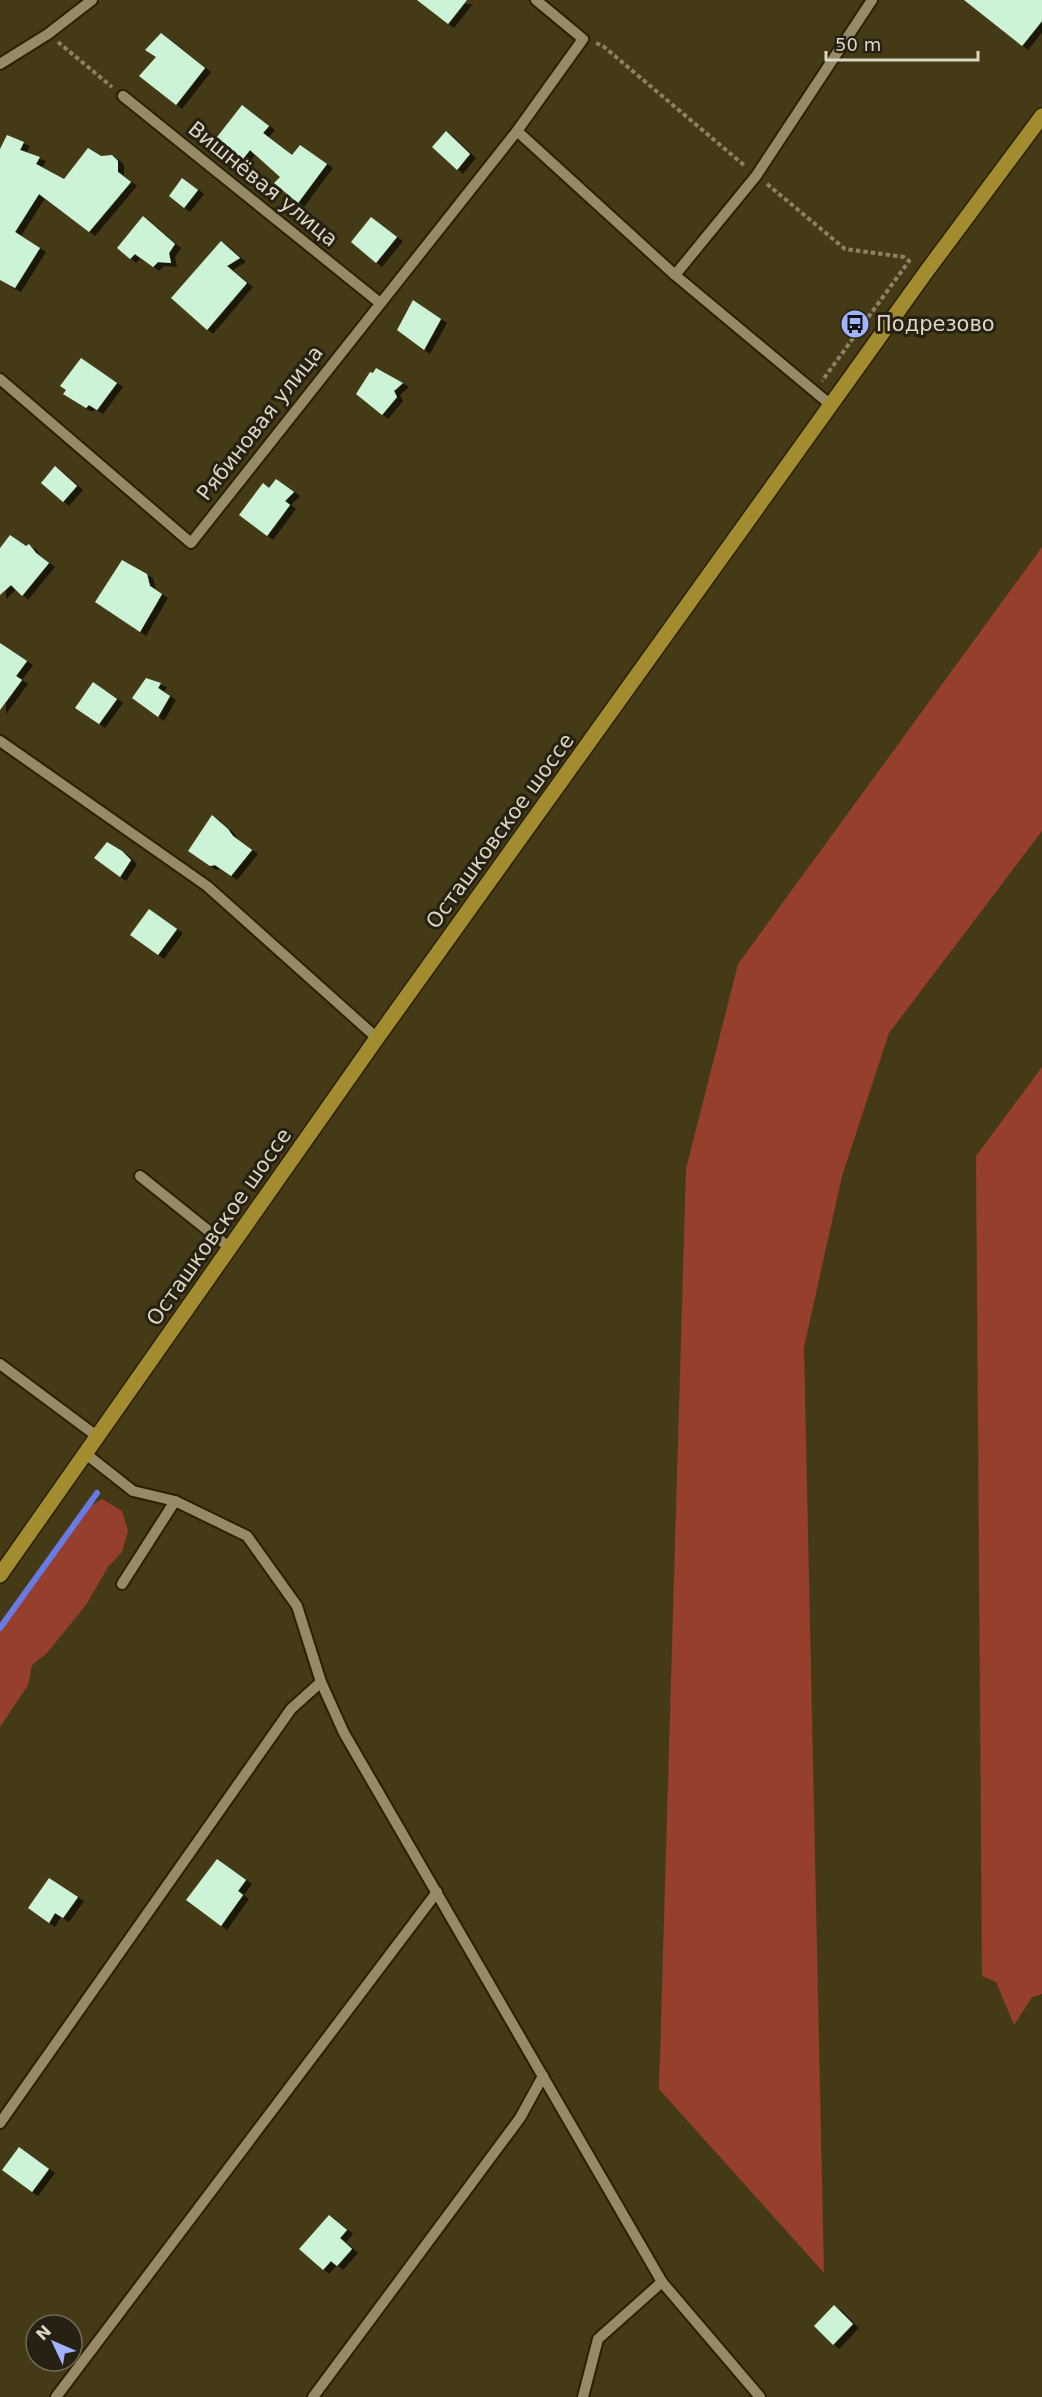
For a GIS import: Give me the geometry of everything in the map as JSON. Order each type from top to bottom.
[{"type":"main road","name":"Осташковское шоссе","points":[[0,1575],[377,1038],[926,272],[1042,116]]},
{"type":"street","points":[[0,64],[48,34],[92,0]]},
{"type":"street","points":[[536,0],[583,39]]},
{"type":"street","points":[[675,275],[756,176],[872,0]]},
{"type":"street","name":"Рябиновая улица","points":[[0,379],[191,543],[517,131],[583,39]]},
{"type":"street","name":"Вишнёвая улица","points":[[123,96],[380,303]]},
{"type":"street","points":[[517,131],[675,275],[832,406]]},
{"type":"street","points":[[0,741],[207,886],[377,1038]]},
{"type":"street","points":[[140,1176],[230,1248]]},
{"type":"street","points":[[0,1364],[98,1437]]},
{"type":"street","points":[[86,1454],[134,1491],[176,1501],[247,1536],[297,1606],[321,1682],[344,1733],[662,2282],[760,2397]]},
{"type":"street","points":[[122,1584],[176,1501]]},
{"type":"street","points":[[0,2123],[291,1709],[321,1682]]},
{"type":"street","points":[[56,2397],[437,1892]]},
{"type":"street","points":[[313,2397],[520,2118],[543,2076]]},
{"type":"street","points":[[584,2397],[598,2339],[662,2282]]},
{"type":"path","points":[[48,34],[123,96]]},
{"type":"path","points":[[583,39],[603,46],[845,249],[904,257],[909,261],[815,392]]},
{"type":"shaded area","points":[[1042,547],[1042,831],[889,1033],[842,1176],[804,1347],[824,2273],[659,2089],[686,1169],[738,964]]},
{"type":"shaded area","points":[[1042,1067],[1042,1994],[1032,1997],[1014,2025],[996,1982],[982,1976],[976,1156]]},
{"type":"shaded area","points":[[102,1499],[122,1511],[128,1531],[122,1552],[108,1567],[86,1605],[47,1653],[32,1665],[28,1685],[0,1727],[0,1623],[79,1513]]},
{"type":"building","points":[[417,0],[467,0],[448,24]]},
{"type":"building","points":[[964,0],[1042,0],[1042,21],[1022,46]]},
{"type":"building","points":[[161,33],[205,68],[176,105],[139,76],[156,57],[145,50]]},
{"type":"building","points":[[242,105],[269,126],[263,133],[292,155],[300,145],[327,164],[298,203],[274,183],[280,177],[250,150],[243,159],[217,137]]},
{"type":"building","points":[[446,131],[470,154],[457,170],[432,147]]},
{"type":"building","points":[[7,135],[24,142],[20,150],[40,157],[36,164],[64,179],[88,148],[101,156],[112,155],[118,161],[118,172],[131,182],[89,232],[39,194],[15,232],[40,248],[15,288],[0,280],[0,149]]},
{"type":"building","points":[[182,178],[198,190],[184,208],[169,196]]},
{"type":"building","points":[[143,216],[175,244],[169,253],[171,263],[158,262],[153,267],[135,254],[130,259],[117,248]]},
{"type":"building","points":[[371,217],[397,237],[376,263],[351,242]]},
{"type":"building","points":[[221,241],[240,258],[227,266],[247,283],[207,330],[171,298]]},
{"type":"building","points":[[413,300],[441,319],[424,350],[397,330]]},
{"type":"building","points":[[81,358],[117,383],[97,410],[89,405],[86,408],[63,394],[66,390],[60,386]]},
{"type":"building","points":[[376,368],[403,383],[394,391],[397,397],[382,415],[356,394],[370,372],[373,373]]},
{"type":"building","points":[[55,466],[77,486],[63,502],[41,483]]},
{"type":"building","points":[[276,479],[294,492],[285,501],[290,505],[267,536],[239,515],[263,483],[269,488]]},
{"type":"building","points":[[10,535],[26,546],[29,544],[49,563],[22,596],[11,585],[0,595],[0,548]]},
{"type":"building","points":[[122,560],[147,574],[150,586],[162,594],[140,632],[95,602]]},
{"type":"building","points":[[0,643],[27,661],[16,676],[22,680],[0,710]]},
{"type":"building","points":[[146,678],[161,683],[158,688],[170,696],[158,717],[132,698]]},
{"type":"building","points":[[93,682],[117,699],[99,724],[75,708]]},
{"type":"building","points":[[212,815],[233,836],[252,850],[231,876],[215,865],[210,866],[188,851]]},
{"type":"building","points":[[107,842],[131,860],[120,877],[94,858]]},
{"type":"building","points":[[149,909],[177,929],[158,955],[130,935]]},
{"type":"building","points":[[217,1859],[246,1880],[238,1891],[243,1895],[221,1926],[186,1900]]},
{"type":"building","points":[[49,1878],[78,1897],[63,1918],[55,1913],[49,1923],[28,1908]]},
{"type":"building","points":[[19,2147],[49,2169],[32,2192],[2,2170]]},
{"type":"building","points":[[329,2215],[347,2230],[340,2238],[352,2249],[337,2266],[331,2261],[323,2270],[299,2249]]},
{"type":"building","points":[[834,2305],[853,2324],[833,2345],[814,2326]]},
{"type":"waterway","points":[[0,1628],[97,1493]]},
{"type":"place","name":"Подрезово","points":[[855,324]]}]
